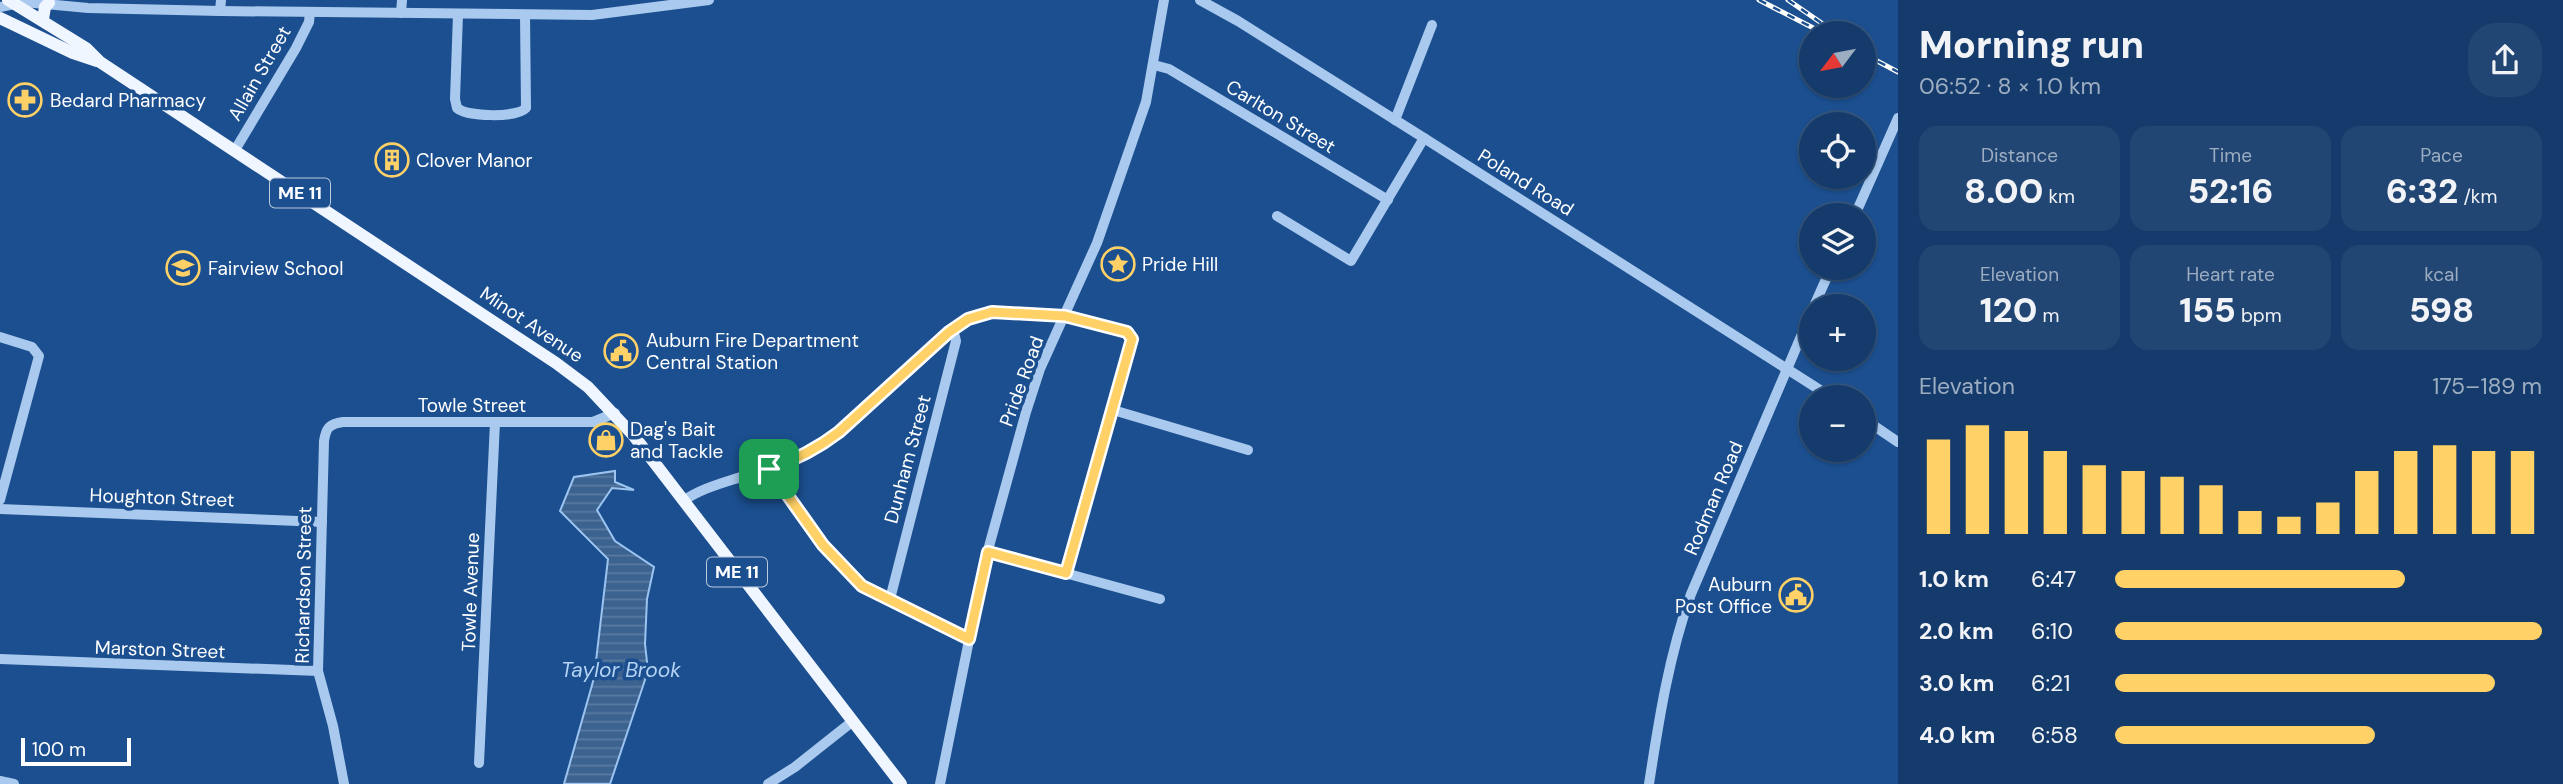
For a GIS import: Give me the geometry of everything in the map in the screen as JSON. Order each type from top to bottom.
[{"type":"main road","name":"Minot Avenue","points":[[11,1],[43,19],[86,48],[100,62],[556,363],[588,387],[615,413],[901,784]]},
{"type":"main road","points":[[43,1],[43,19]]},
{"type":"main road","name":"Minot Avenue","points":[[0,18],[73,53],[100,62]]},
{"type":"street","points":[[401,13],[402,0]]},
{"type":"street","points":[[0,7],[11,1],[43,1],[221,6],[310,12],[592,15],[642,5],[709,0]]},
{"type":"street","name":"Pride Road","points":[[940,784],[988,552],[1031,395],[1087,268],[1146,102],[1164,0]]},
{"type":"street","name":"Poland Road","points":[[1200,0],[1238,21],[1813,385]]},
{"type":"street","name":"Allain Street","points":[[235,150],[296,48],[309,22],[310,12]]},
{"type":"street","points":[[458,15],[455,99],[459,111],[497,114],[524,112],[526,108],[525,15]]},
{"type":"street","points":[[1395,120],[1432,25]]},
{"type":"street","name":"Carlton Street","points":[[1154,65],[1169,69],[1388,200]]},
{"type":"street","points":[[1860,203],[1898,118]]},
{"type":"street","points":[[1277,216],[1351,261],[1424,138]]},
{"type":"street","points":[[683,501],[705,488],[769,469],[811,452],[839,432],[953,329],[968,319],[986,313],[1065,316],[1127,332],[1132,339],[1066,573]]},
{"type":"street","name":"Dunham Street","points":[[890,599],[956,341],[953,329]]},
{"type":"street","points":[[0,337],[37,351],[38,365],[0,500]]},
{"type":"street","name":"Rodman Road","points":[[1649,784],[1666,682],[1680,624],[1799,340]]},
{"type":"street","points":[[1113,410],[1248,450]]},
{"type":"street","name":"Towle Street","points":[[328,427],[332,423],[343,422],[593,422],[615,413]]},
{"type":"street","name":"Towle Avenue","points":[[479,763],[495,422]]},
{"type":"street","name":"Richardson Street","points":[[328,427],[324,441],[318,671],[333,726],[344,784]]},
{"type":"street","points":[[1876,427],[1898,442]]},
{"type":"street","points":[[769,469],[834,559],[862,586],[969,639]]},
{"type":"street","name":"Houghton Street","points":[[0,509],[323,522]]},
{"type":"street","points":[[988,552],[1160,599]]},
{"type":"street","name":"Marston Street","points":[[0,659],[318,671]]},
{"type":"street","points":[[768,784],[795,767],[853,721]]},
{"type":"street","points":[[0,781],[14,784]]},
{"type":"water","name":"Taylor Brook","points":[[615,471],[615,482],[634,490],[612,488],[597,510],[615,541],[654,567],[647,599],[645,644],[648,671],[610,784],[564,784],[594,678],[608,559],[560,511],[574,477]]},
{"type":"railway","points":[[1759,0],[1800,21]]},
{"type":"railway","points":[[1788,0],[1819,21]]},
{"type":"railway","points":[[1876,60],[1898,72]]},
{"type":"place","name":"Bedard Pharmacy","points":[[25,100]]},
{"type":"place","name":"Clover Manor","points":[[392,160]]},
{"type":"place","name":"Pride Hill","points":[[1118,264]]},
{"type":"place","name":"Fairview School","points":[[183,268]]},
{"type":"place","name":"Auburn Fire Department Central Station","points":[[621,351]]},
{"type":"place","name":"Dag's Bait and Tackle","points":[[606,440]]},
{"type":"place","name":"Auburn Post Office","points":[[1796,595]]},
{"type":"route","points":[[992,312],[1065,316],[1127,332],[1132,339],[1066,573],[988,552],[969,639],[862,586],[834,559],[769,469],[822,445],[949,332],[976,315],[992,312]]}]
